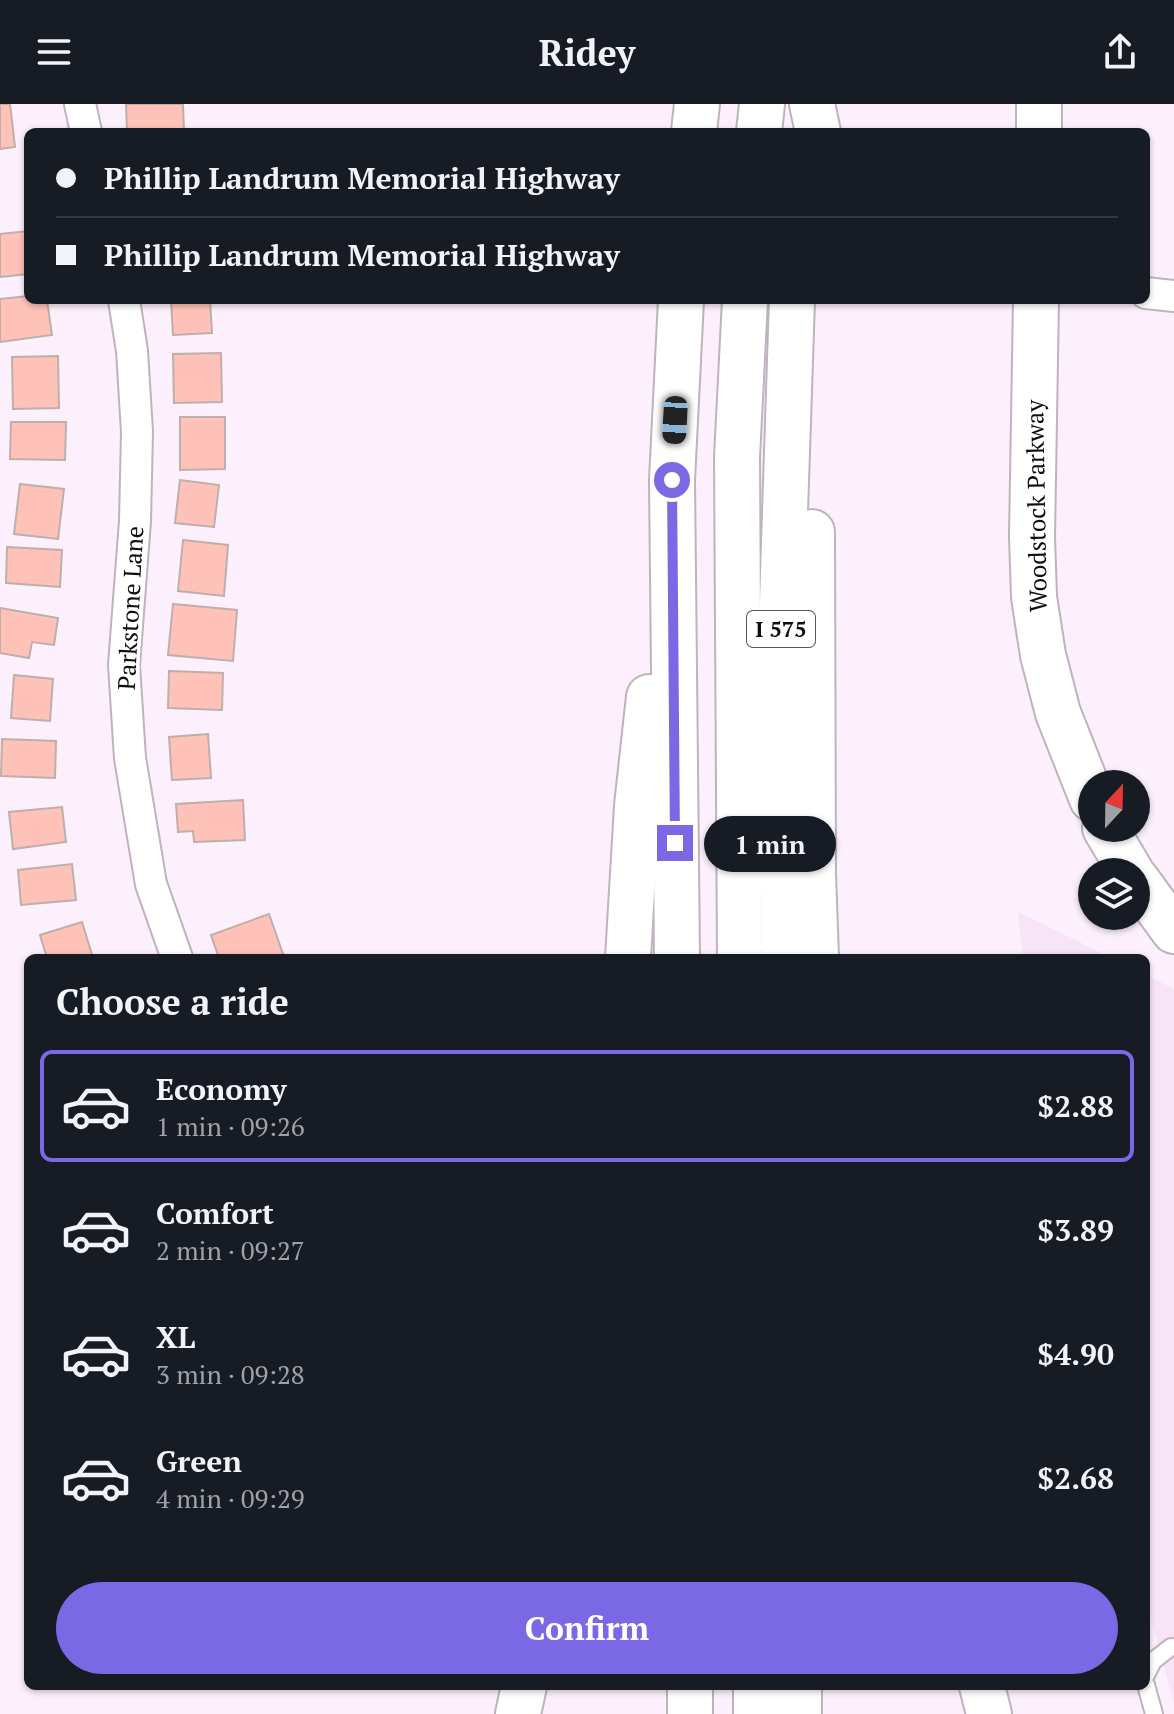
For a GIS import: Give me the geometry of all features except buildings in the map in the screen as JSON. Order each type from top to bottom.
[{"type":"main road","points":[[694,128],[697,104]]},
{"type":"main road","points":[[759,128],[762,104]]},
{"type":"main road","points":[[802,128],[804,104]]},
{"type":"main road","points":[[812,104],[817,128]]},
{"type":"main road","points":[[1039,104],[1039,128]]},
{"type":"main road","points":[[628,954],[637,806],[672,480],[681,304]]},
{"type":"main road","points":[[740,954],[737,457],[745,304]]},
{"type":"main road","name":"I 575","points":[[784,954],[780,664],[792,304]]},
{"type":"main road","points":[[814,304],[813,873],[816,954]]},
{"type":"main road","name":"Woodstock Parkway","points":[[1036,304],[1034,597],[1043,655],[1058,713],[1081,770]]},
{"type":"main road","points":[[672,480],[677,954]]},
{"type":"main road","points":[[1150,898],[1174,931]]},
{"type":"main road","points":[[518,1714],[523,1690]]},
{"type":"main road","points":[[690,1690],[690,1714]]},
{"type":"main road","points":[[756,1690],[756,1714]]},
{"type":"main road","points":[[799,1690],[799,1714]]},
{"type":"main road","points":[[983,1690],[989,1714]]},
{"type":"street","points":[[80,104],[85,128]]},
{"type":"street","points":[[1150,293],[1174,296]]},
{"type":"street","name":"Parkstone Lane","points":[[125,304],[132,351],[137,432],[135,521],[124,665],[130,758],[151,884],[176,954]]},
{"type":"lane","points":[[1150,1667],[1171,1647]]},
{"type":"lane","points":[[1147,1690],[1154,1714]]},
{"type":"shaded area","points":[[1018,912],[1103,954],[1023,954]]},
{"type":"shaded area","points":[[1150,977],[1174,989],[1174,1704],[1150,1615]]},
{"type":"route","points":[[672,480],[675,843]]}]
